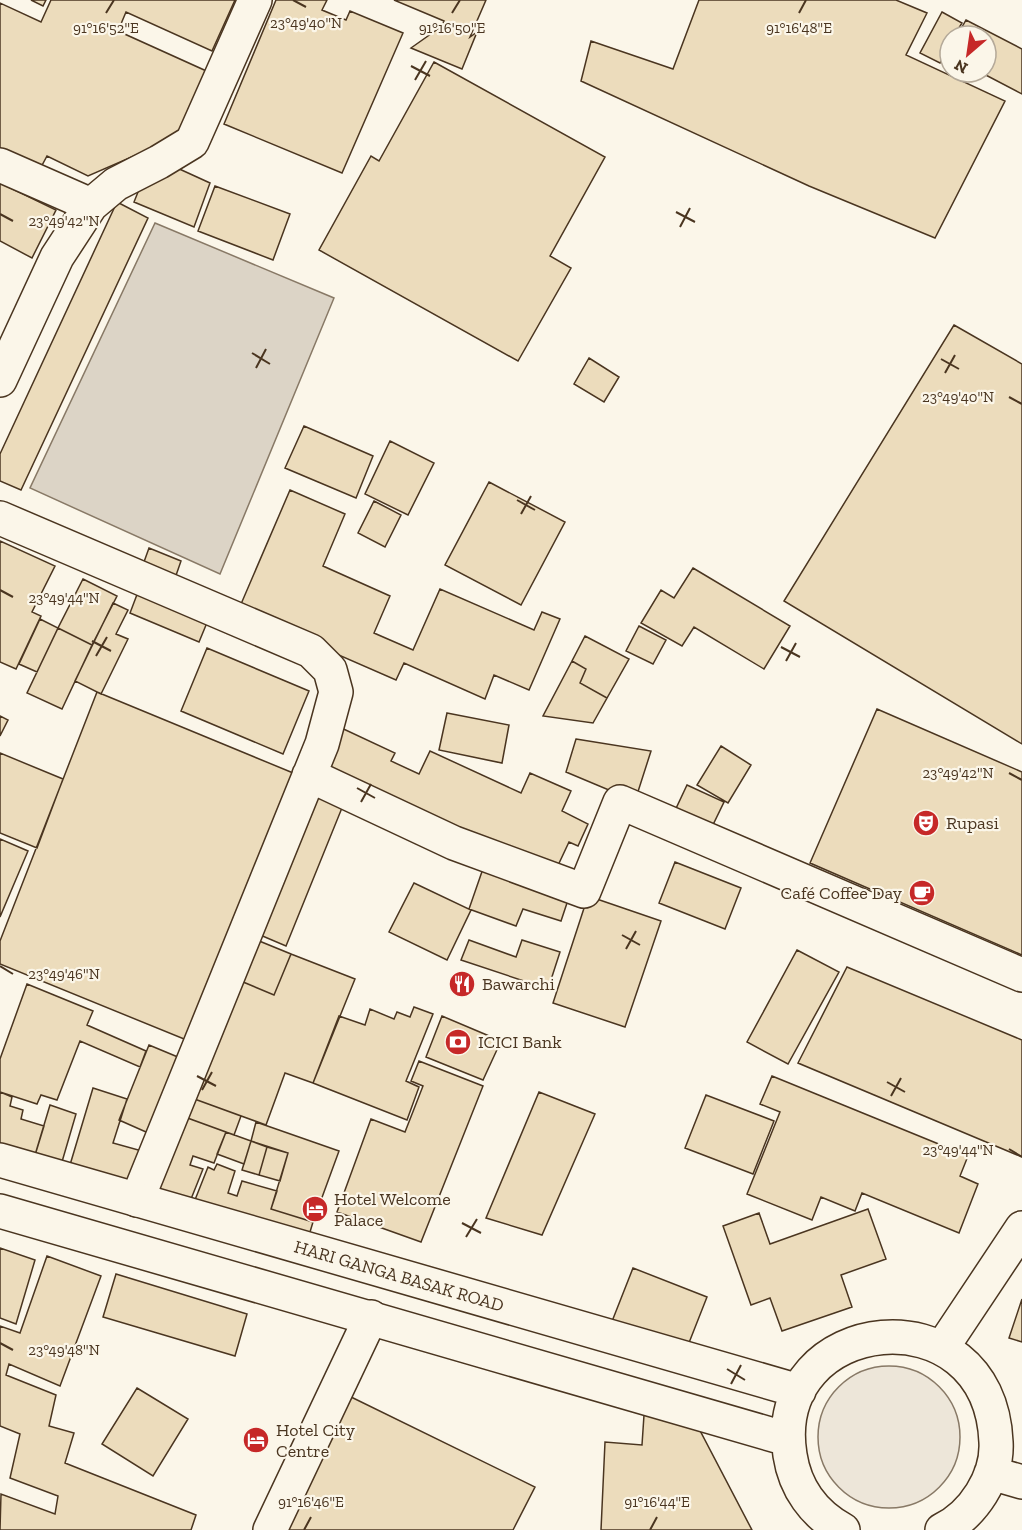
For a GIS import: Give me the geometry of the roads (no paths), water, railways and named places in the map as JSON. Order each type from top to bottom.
[{"type":"street","points":[[0,380],[57,257],[91,205],[116,184],[192,142],[255,0]]},
{"type":"street","points":[[0,165],[91,205]]},
{"type":"street","points":[[0,518],[311,651],[330,670],[336,692],[322,744],[137,1200]]},
{"type":"street","points":[[309,775],[454,843],[584,891],[620,802],[1022,975]]},
{"type":"street","name":"HARI GANGA BASAK ROAD","points":[[0,1160],[799,1391]]},
{"type":"street","points":[[0,1211],[787,1439]]},
{"type":"street","points":[[942,1348],[1022,1228]]},
{"type":"street","points":[[270,1530],[370,1317]]},
{"type":"street","points":[[831,1527],[806,1499],[792,1470],[787,1439],[790,1415],[799,1391],[814,1369],[836,1351],[861,1340],[888,1335],[916,1338],[942,1348],[965,1365],[983,1388],[994,1416],[996,1445],[1007,1477],[952,1525],[942,1530]]},
{"type":"place","name":"Rupasi","points":[[926,823]]},
{"type":"place","name":"Café Coffee Day","points":[[922,893]]},
{"type":"place","name":"Bawarchi","points":[[462,984]]},
{"type":"place","name":"ICICI Bank","points":[[458,1042]]},
{"type":"place","name":"Hotel Welcome Palace","points":[[315,1209]]},
{"type":"place","name":"Hotel City Centre","points":[[256,1440]]}]
